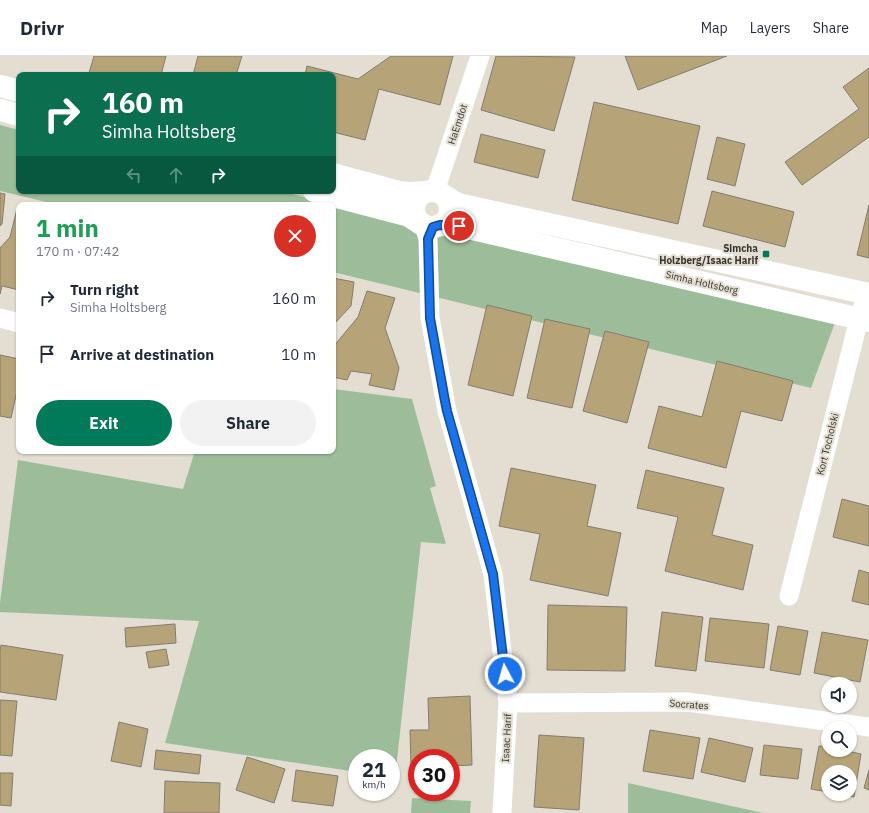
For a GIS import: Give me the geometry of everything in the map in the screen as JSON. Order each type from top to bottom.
[{"type":"street","name":"HaEmdot","points":[[435,193],[480,56]]},
{"type":"street","points":[[0,86],[16,90]]},
{"type":"street","points":[[0,110],[16,114]]},
{"type":"street","points":[[336,175],[400,192],[435,193],[458,204],[868,294]]},
{"type":"street","points":[[435,193],[448,201],[450,212],[445,222],[429,228],[417,220],[414,204],[420,195],[435,193]]},
{"type":"street","name":"Simha Holtsberg","points":[[326,194],[406,215],[429,228],[459,226],[864,320]]},
{"type":"street","name":"Isaac Harif","points":[[429,228],[430,318],[447,411],[493,574],[508,703],[502,813]]},
{"type":"street","name":"Kort Tocholski","points":[[789,596],[864,320],[868,294]]},
{"type":"street","points":[[0,318],[16,322]]},
{"type":"street","name":"Socrates","points":[[508,703],[688,702],[869,727]]},
{"type":"green space","points":[[0,125],[16,129],[16,194],[292,194],[326,202],[46,202],[0,191]]},
{"type":"green space","points":[[336,204],[836,320],[811,388],[336,273]]},
{"type":"green space","points":[[336,389],[412,399],[436,486],[430,488],[446,544],[421,542],[398,749],[348,749],[348,771],[165,743],[199,621],[0,612],[18,460],[183,489],[194,454],[336,454]]},
{"type":"green space","points":[[628,783],[763,813],[628,813]]},
{"type":"green space","points":[[412,801],[471,801],[470,813],[411,813]]},
{"type":"building","points":[[94,56],[166,56],[162,72],[89,72]]},
{"type":"building","points":[[198,56],[242,56],[237,72],[194,72]]},
{"type":"building","points":[[391,56],[453,56],[440,105],[379,89],[365,140],[336,133],[336,73],[358,79]]},
{"type":"building","points":[[496,56],[575,57],[554,131],[481,110]]},
{"type":"building","points":[[625,56],[727,56],[638,90]]},
{"type":"building","points":[[307,66],[331,72],[306,72]]},
{"type":"building","points":[[869,68],[869,137],[802,185],[785,162],[859,109],[843,87]]},
{"type":"building","points":[[594,102],[700,126],[678,224],[572,200]]},
{"type":"building","points":[[481,134],[545,150],[538,178],[474,162]]},
{"type":"building","points":[[717,137],[745,144],[735,186],[707,179]]},
{"type":"building","points":[[712,191],[794,212],[785,247],[703,226]]},
{"type":"building","points":[[0,193],[5,194],[2,224],[0,226]]},
{"type":"building","points":[[869,205],[869,258],[857,255]]},
{"type":"building","points":[[16,213],[16,289],[2,286],[0,294],[0,248],[10,237]]},
{"type":"building","points":[[336,279],[354,282],[351,306],[336,322]]},
{"type":"building","points":[[367,291],[395,298],[385,328],[399,368],[394,390],[369,385],[372,374],[351,371],[347,380],[336,378],[336,343],[358,317]]},
{"type":"building","points":[[487,305],[532,316],[513,396],[468,385]]},
{"type":"building","points":[[545,319],[590,329],[572,408],[527,398]]},
{"type":"building","points":[[605,331],[649,342],[627,423],[583,411]]},
{"type":"building","points":[[0,355],[16,358],[16,396],[11,418],[0,416]]},
{"type":"building","points":[[717,361],[793,381],[782,421],[741,411],[726,468],[648,448],[659,406],[702,417]]},
{"type":"building","points":[[511,468],[596,485],[587,526],[621,533],[608,596],[530,580],[540,534],[499,526]]},
{"type":"building","points":[[646,470],[724,488],[712,535],[753,545],[743,590],[665,571],[678,517],[637,508]]},
{"type":"building","points":[[842,499],[869,506],[869,546],[833,537]]},
{"type":"building","points":[[859,570],[869,573],[869,605],[852,601]]},
{"type":"building","points":[[548,605],[627,607],[625,671],[547,670]]},
{"type":"building","points":[[662,612],[703,617],[696,671],[655,666]]},
{"type":"building","points":[[710,618],[769,624],[764,668],[705,661]]},
{"type":"building","points":[[175,624],[176,643],[126,647],[125,628]]},
{"type":"building","points":[[778,626],[808,631],[800,675],[770,670]]},
{"type":"building","points":[[822,632],[868,640],[860,682],[857,681],[857,677],[834,677],[814,673]]},
{"type":"building","points":[[1,645],[63,655],[56,700],[0,692]]},
{"type":"building","points":[[166,649],[169,665],[149,668],[146,652]]},
{"type":"building","points":[[470,696],[472,765],[460,766],[460,749],[411,749],[410,730],[429,730],[428,698]]},
{"type":"building","points":[[0,700],[17,701],[12,756],[0,755]]},
{"type":"building","points":[[119,722],[148,729],[141,767],[111,761]]},
{"type":"building","points":[[650,730],[700,738],[693,779],[643,771]]},
{"type":"building","points":[[539,735],[584,738],[579,810],[534,807]]},
{"type":"building","points":[[709,738],[753,748],[745,782],[701,772]]},
{"type":"building","points":[[764,745],[802,749],[798,779],[760,775]]},
{"type":"building","points":[[819,746],[821,746],[821,757],[857,757],[857,753],[861,754],[857,779],[857,765],[821,765],[821,791],[811,789]]},
{"type":"building","points":[[156,750],[201,755],[199,774],[154,769]]},
{"type":"building","points":[[247,757],[285,769],[274,803],[236,790]]},
{"type":"building","points":[[296,770],[338,776],[333,806],[292,801]]},
{"type":"building","points":[[869,770],[869,790],[864,788]]},
{"type":"building","points":[[0,773],[13,773],[11,806],[0,805]]},
{"type":"building","points":[[165,781],[220,783],[219,813],[164,813]]},
{"type":"place","name":"Simcha Holzberg/Isaac Harif","points":[[766,254]]},
{"type":"route","points":[[459,226],[440,225],[433,227],[428,239],[430,318],[447,411],[493,574],[505,674]]}]
